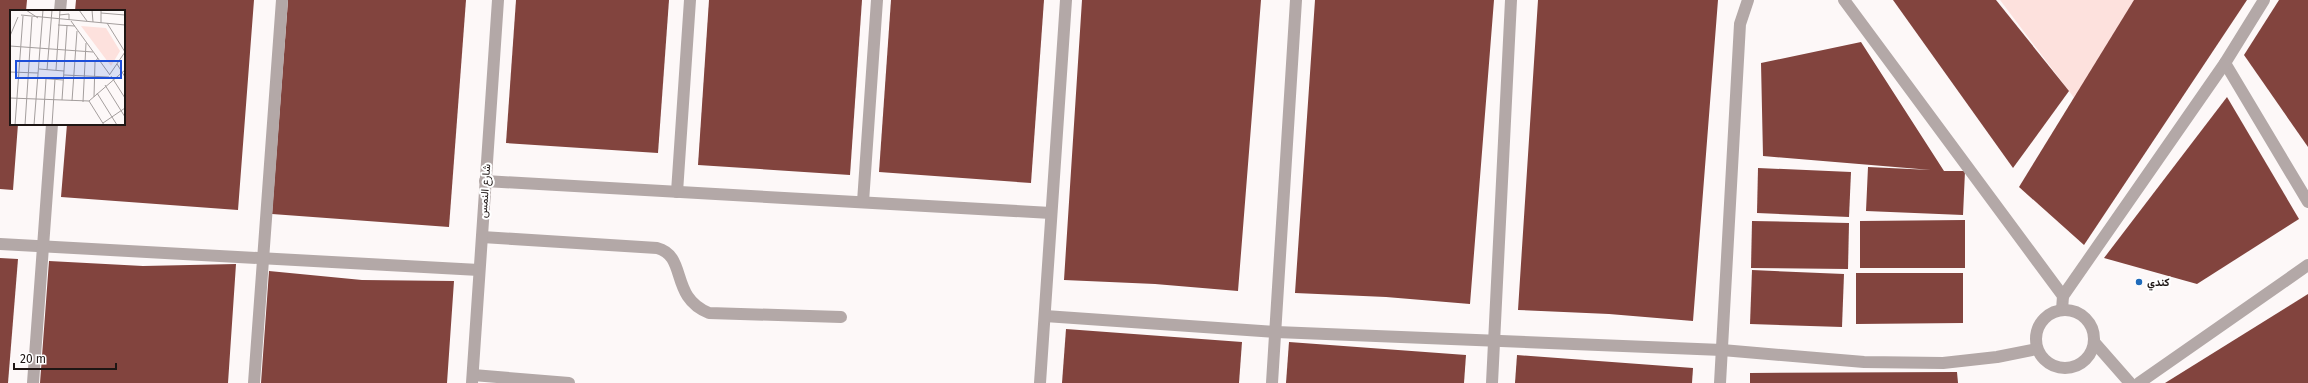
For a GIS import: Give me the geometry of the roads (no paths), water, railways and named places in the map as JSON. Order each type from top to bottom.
[{"type":"street","points":[[60,10],[61,0]]},
{"type":"street","points":[[254,383],[282,0]]},
{"type":"street","name":"شارع النمس","points":[[473,379],[498,0]]},
{"type":"street","points":[[677,192],[690,0]]},
{"type":"street","points":[[863,202],[877,0]]},
{"type":"street","points":[[1040,383],[1066,0]]},
{"type":"street","points":[[1272,383],[1296,0]]},
{"type":"street","points":[[1492,383],[1511,0]]},
{"type":"street","points":[[1720,383],[1740,24],[1748,0]]},
{"type":"street","points":[[1844,0],[2063,296]]},
{"type":"street","points":[[2062,310],[2063,296],[2225,63],[2264,0]]},
{"type":"street","points":[[2225,63],[2308,202]]},
{"type":"street","points":[[33,383],[52,125]]},
{"type":"street","points":[[485,181],[1051,214]]},
{"type":"street","points":[[482,237],[657,248],[665,250],[674,258],[687,297],[699,309],[709,313],[841,317]]},
{"type":"street","points":[[0,244],[43,248],[479,270]]},
{"type":"street","points":[[2139,383],[2308,265]]},
{"type":"street","points":[[2062,310],[2075,311],[2086,318],[2093,329],[2094,342],[2092,351],[2084,362],[2068,368],[2056,367],[2050,364],[2037,348],[2036,336],[2040,323],[2049,314],[2062,310]]},
{"type":"street","points":[[1045,316],[1276,332],[1722,350],[1864,362],[1943,363],[1997,357],[2037,348]]},
{"type":"street","points":[[2094,342],[2130,383]]},
{"type":"street","points":[[473,379],[569,383]]},
{"type":"place","name":"كندي","points":[[2139,282]]}]
